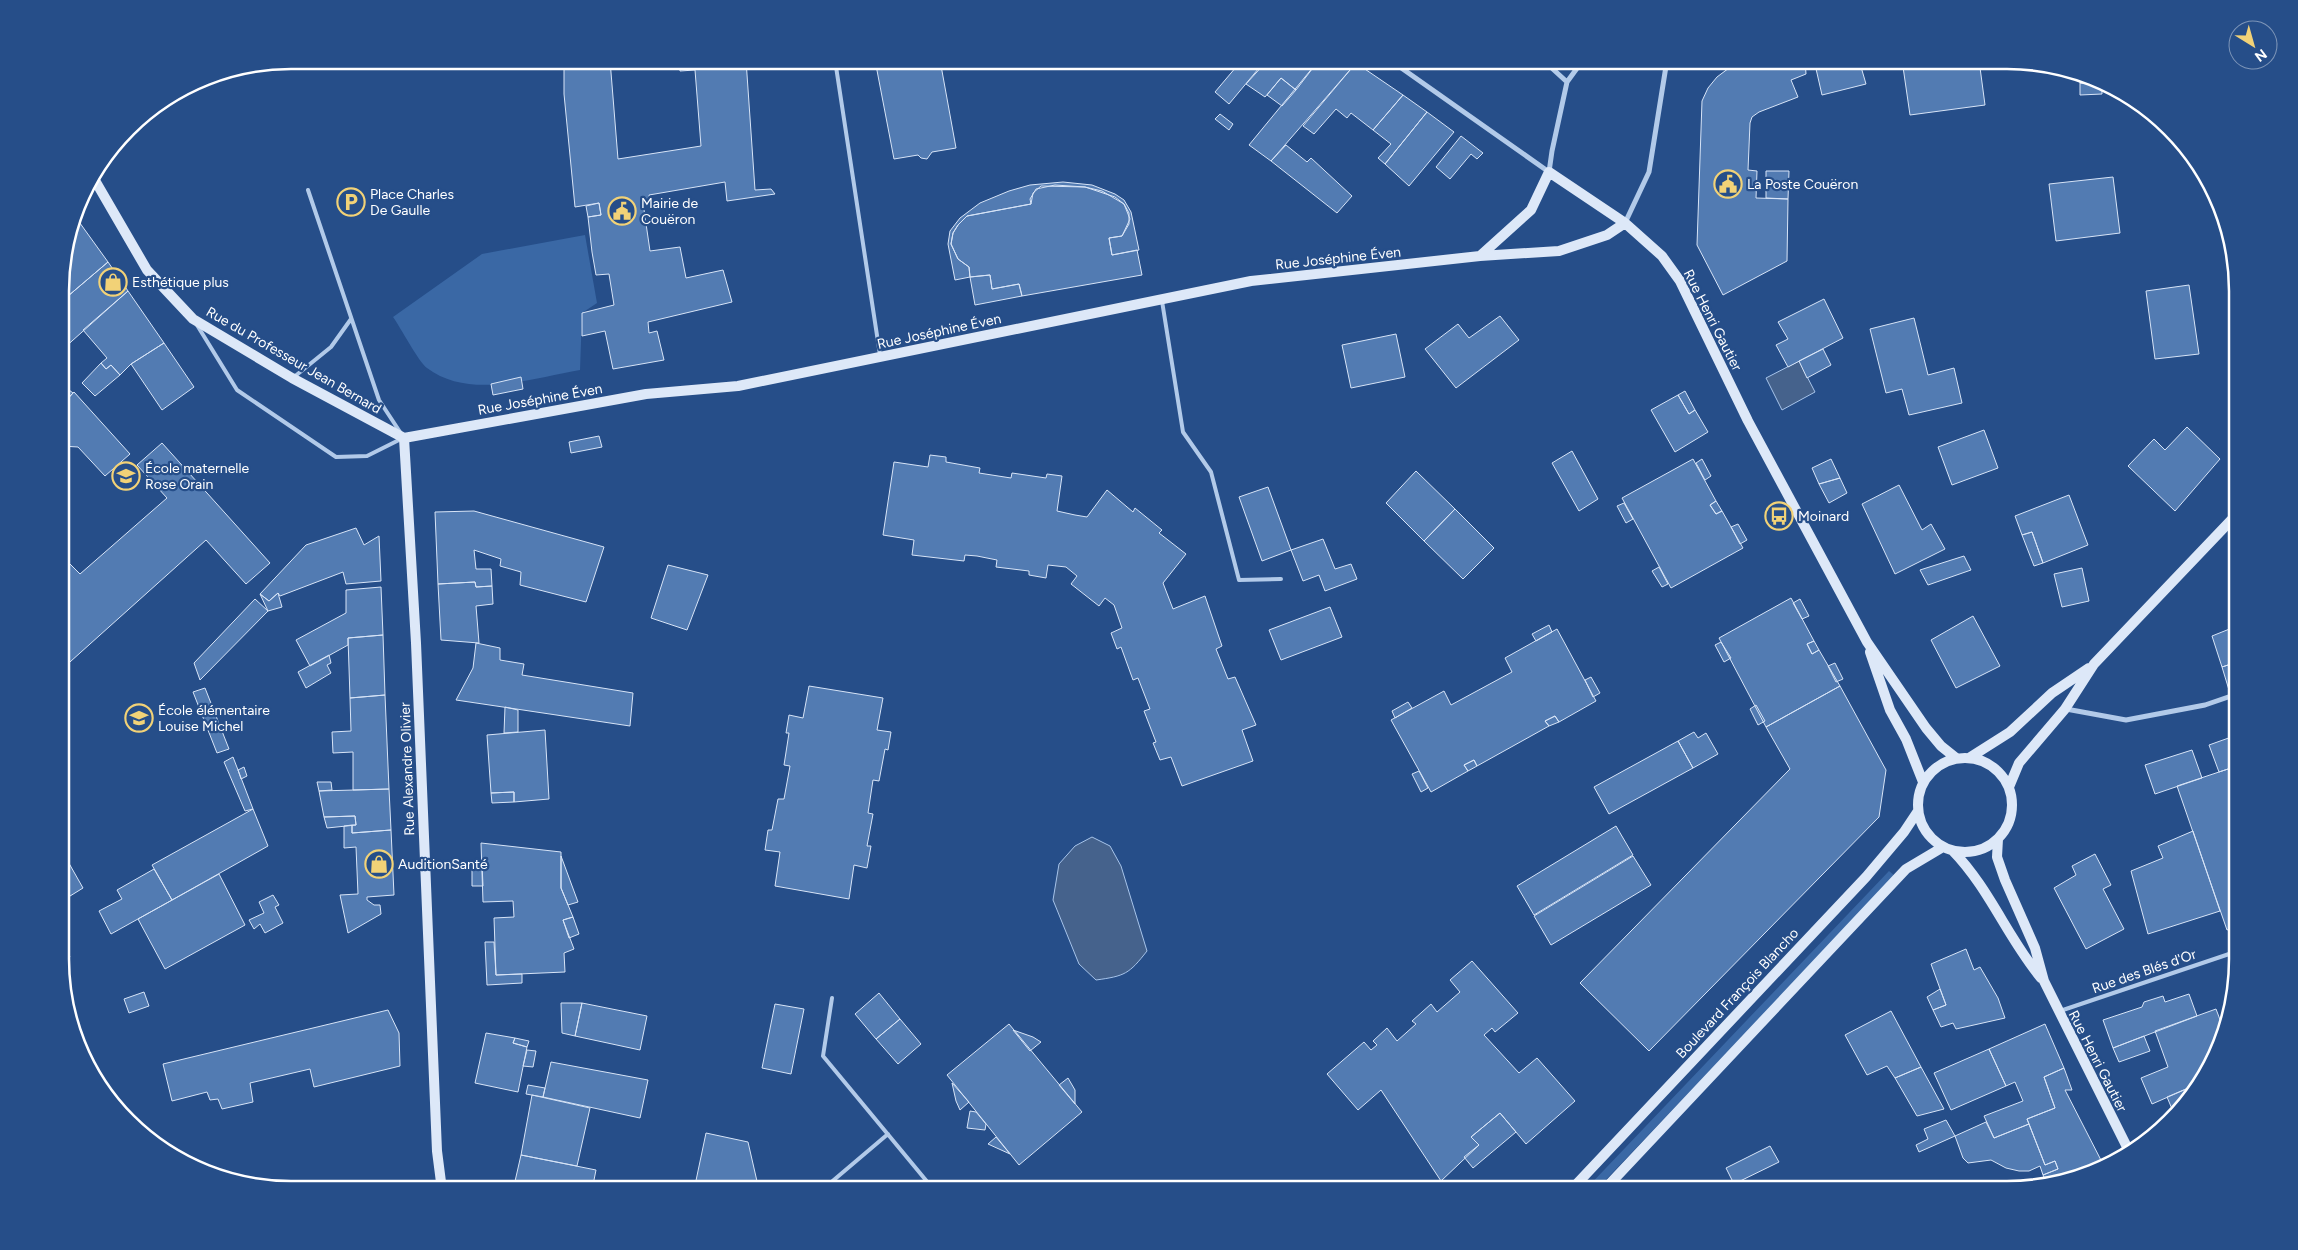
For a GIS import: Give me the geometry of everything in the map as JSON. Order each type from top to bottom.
[{"type":"street","name":"Rue Henri Gautier","points":[[1403,69],[1625,223],[1662,256],[1680,281],[1753,430],[1867,642],[1926,728],[1956,758]]},
{"type":"street","points":[[1553,69],[1567,82]]},
{"type":"street","points":[[1480,256],[1531,210],[1549,172],[1567,82],[1576,69]]},
{"type":"street","points":[[1625,223],[1649,172],[1665,69]]},
{"type":"street","name":"Rue du Professeur Jean Bernard","points":[[97,184],[146,270],[193,319],[292,378],[404,438]]},
{"type":"street","name":"Rue Joséphine Éven","points":[[404,438],[646,394],[738,386],[1252,281],[1480,256],[1559,251],[1607,236],[1625,223]]},
{"type":"street","name":"Rue Alexandre Olivier","points":[[404,438],[415,624],[437,1151],[441,1181]]},
{"type":"street","points":[[2009,787],[2019,763],[2065,708],[2094,664],[2229,522]]},
{"type":"street","name":"Rue Henri Gautier","points":[[1867,642],[1890,710],[1906,739],[1923,782]]},
{"type":"street","points":[[1969,758],[2010,732],[2052,693],[2094,664]]},
{"type":"street","points":[[2065,708],[2126,720],[2205,706],[2229,697]]},
{"type":"street","points":[[1956,758],[1969,758],[1979,760],[1993,767],[2009,787],[2011,798],[2009,820],[1998,839],[1972,852],[1947,849],[1928,835],[1919,819],[1917,800],[1923,782],[1934,769],[1956,758]]},
{"type":"street","name":"Boulevard François Blancho","points":[[1579,1181],[1866,877],[1899,838],[1918,810]]},
{"type":"street","name":"Rue Henri Gautier","points":[[1998,839],[1997,857],[2035,948],[2044,981],[2126,1146]]},
{"type":"street","name":"Rue Henri Gautier","points":[[1947,849],[1970,869],[1985,889],[2022,955],[2044,981]]},
{"type":"street","points":[[1612,1181],[1906,869],[1947,849]]},
{"type":"lane","points":[[836,69],[880,357]]},
{"type":"lane","points":[[193,319],[237,390],[336,457],[367,456],[404,438],[380,400],[308,190]]},
{"type":"lane","points":[[1162,298],[1183,432],[1211,472],[1239,580],[1281,579]]},
{"type":"lane","points":[[292,378],[331,347],[351,319]]},
{"type":"lane","name":"Rue des Blés d'Or","points":[[2058,1012],[2229,954]]},
{"type":"lane","points":[[832,998],[823,1056],[927,1181]]},
{"type":"lane","points":[[833,1181],[888,1134]]},
{"type":"shaded area","points":[[585,235],[597,303],[582,313],[580,370],[502,384],[481,385],[462,383],[444,378],[423,364],[393,317],[482,254]]},
{"type":"shaded area","points":[[1799,361],[1815,392],[1782,410],[1766,378]]},
{"type":"shaded area","points":[[1092,837],[1110,846],[1121,866],[1147,951],[1136,965],[1126,973],[1096,980],[1079,964],[1053,900],[1059,864],[1075,846]]},
{"type":"shaded area","points":[[1889,871],[1895,876],[1605,1181],[1594,1181]]},
{"type":"building","name":"Mairie de Couëron","points":[[564,69],[611,69],[618,159],[701,146],[695,70],[680,71],[680,69],[747,69],[755,190],[771,189],[775,194],[727,201],[725,182],[649,195],[650,202],[643,203],[650,251],[680,247],[686,278],[723,270],[732,302],[648,322],[649,333],[657,331],[664,360],[613,369],[605,331],[582,336],[582,313],[614,305],[609,274],[596,275],[592,252],[588,217],[601,215],[599,203],[575,207],[564,94]]},
{"type":"building","points":[[877,69],[942,69],[956,148],[932,152],[927,159],[921,158],[918,155],[894,159]]},
{"type":"building","points":[[1234,69],[1258,69],[1229,104],[1215,92]]},
{"type":"building","points":[[1260,69],[1312,69],[1296,90],[1281,78],[1265,97],[1246,84]]},
{"type":"building","points":[[1312,69],[1351,69],[1271,161],[1249,145]]},
{"type":"building","points":[[1351,69],[1365,69],[1403,95],[1373,130],[1351,113],[1347,118],[1336,109],[1314,134],[1303,126]]},
{"type":"building","name":"La Poste Couëron","points":[[1728,69],[1806,69],[1806,74],[1791,80],[1798,97],[1759,112],[1752,117],[1750,123],[1748,170],[1757,171],[1756,198],[1788,199],[1787,261],[1723,295],[1697,245],[1702,101],[1708,88],[1717,77]]},
{"type":"building","points":[[1816,69],[1862,69],[1866,84],[1822,95]]},
{"type":"building","points":[[1903,69],[1980,69],[1985,105],[1910,115]]},
{"type":"building","points":[[1281,78],[1296,90],[1282,106],[1267,95]]},
{"type":"building","points":[[2080,83],[2102,91],[2102,94],[2080,95]]},
{"type":"building","points":[[1403,95],[1427,112],[1385,164],[1378,158],[1391,144],[1373,130]]},
{"type":"building","points":[[1427,112],[1454,132],[1409,186],[1385,164]]},
{"type":"building","points":[[1220,114],[1233,124],[1229,130],[1215,119]]},
{"type":"building","points":[[1461,136],[1483,153],[1477,159],[1471,154],[1450,179],[1436,167]]},
{"type":"building","points":[[1286,145],[1307,162],[1311,158],[1352,196],[1337,213],[1271,161]]},
{"type":"building","points":[[1766,171],[1789,171],[1788,199],[1766,198]]},
{"type":"building","points":[[2113,177],[2120,233],[2056,241],[2049,184]]},
{"type":"building","points":[[1063,182],[1092,185],[1115,194],[1124,200],[1131,212],[1139,250],[1112,255],[1109,238],[1122,236],[1130,219],[1124,204],[1115,197],[1085,187],[1041,186],[1033,193],[1031,204],[967,216],[958,225],[953,233],[951,244],[958,259],[969,267],[970,277],[955,280],[948,244],[950,231],[960,218],[980,203],[1009,191],[1030,185]]},
{"type":"building","points":[[1055,185],[1085,187],[1102,191],[1124,204],[1129,213],[1129,224],[1122,236],[1109,238],[1112,255],[1137,250],[1142,275],[1022,296],[1019,284],[992,289],[990,275],[970,277],[969,267],[958,259],[951,244],[953,233],[958,225],[967,216],[1031,204],[1030,199],[1036,189]]},
{"type":"building","points":[[599,203],[601,215],[588,217],[586,206]]},
{"type":"building","points":[[80,223],[108,262],[69,295],[69,277],[73,248]]},
{"type":"building","points":[[108,262],[128,291],[69,344],[69,295]]},
{"type":"building","points":[[990,275],[992,289],[1019,284],[1022,296],[975,305],[970,277]]},
{"type":"building","points":[[2189,285],[2199,354],[2155,359],[2146,291]]},
{"type":"building","points":[[128,291],[164,343],[131,364],[120,375],[111,365],[106,369],[101,363],[107,358],[83,330]]},
{"type":"building","points":[[1824,299],[1843,338],[1788,367],[1776,345],[1788,339],[1778,322]]},
{"type":"building","points":[[1500,316],[1519,340],[1456,388],[1425,349],[1458,324],[1469,338]]},
{"type":"building","points":[[1914,318],[1928,375],[1954,368],[1962,403],[1909,415],[1902,389],[1886,393],[1870,329]]},
{"type":"building","points":[[1396,334],[1405,377],[1351,388],[1342,345]]},
{"type":"building","points":[[164,343],[194,387],[162,410],[131,364]]},
{"type":"building","points":[[1823,349],[1831,365],[1807,378],[1799,361]]},
{"type":"building","points":[[101,363],[106,369],[111,365],[120,375],[95,396],[82,383]]},
{"type":"building","points":[[521,377],[523,389],[493,395],[491,384]]},
{"type":"building","points":[[1685,391],[1695,410],[1689,414],[1678,395]]},
{"type":"building","points":[[74,392],[130,454],[105,476],[78,447],[69,446],[69,397]]},
{"type":"building","points":[[1678,395],[1689,414],[1695,410],[1708,432],[1675,452],[1651,410]]},
{"type":"building","points":[[2187,427],[2220,459],[2175,511],[2128,466],[2154,439],[2165,450]]},
{"type":"building","points":[[1984,430],[1998,468],[1952,485],[1938,447]]},
{"type":"building","points":[[599,436],[602,447],[571,453],[569,442]]},
{"type":"building","points":[[162,443],[270,563],[246,584],[206,540],[69,663],[69,563],[80,574],[167,498],[137,465]]},
{"type":"building","points":[[1572,451],[1598,499],[1579,511],[1552,463]]},
{"type":"building","points":[[930,455],[946,457],[946,462],[980,468],[979,473],[1011,478],[1012,473],[1046,478],[1047,474],[1062,476],[1057,511],[1075,515],[1087,517],[1107,490],[1133,512],[1135,508],[1162,530],[1159,533],[1186,554],[1163,583],[1173,609],[1205,596],[1222,646],[1216,649],[1228,679],[1235,677],[1256,725],[1242,730],[1253,761],[1182,786],[1171,757],[1160,760],[1153,743],[1156,742],[1144,711],[1150,709],[1138,678],[1133,680],[1121,647],[1117,649],[1111,633],[1122,628],[1114,605],[1105,598],[1099,606],[1071,584],[1077,576],[1066,567],[1048,565],[1046,578],[1029,575],[1029,571],[996,567],[997,560],[977,556],[965,555],[964,561],[912,555],[914,540],[883,535],[894,462],[928,467]]},
{"type":"building","points":[[1693,459],[1716,501],[1710,505],[1716,514],[1722,511],[1743,548],[1671,588],[1622,498]]},
{"type":"building","points":[[1702,459],[1711,476],[1705,480],[1696,463]]},
{"type":"building","points":[[1831,459],[1840,478],[1819,484],[1812,468]]},
{"type":"building","points":[[1416,471],[1455,509],[1424,541],[1386,503]]},
{"type":"building","points":[[1840,478],[1847,493],[1829,503],[1819,484]]},
{"type":"building","points":[[1899,485],[1922,530],[1931,524],[1945,549],[1895,574],[1862,504]]},
{"type":"building","points":[[1268,487],[1291,550],[1262,561],[1239,497]]},
{"type":"building","points":[[2069,495],[2088,545],[2043,563],[2032,532],[2022,535],[2015,516]]},
{"type":"building","points":[[1716,501],[1722,511],[1716,514],[1710,505]]},
{"type":"building","points":[[1624,503],[1633,519],[1626,523],[1617,506]]},
{"type":"building","points":[[1455,509],[1494,548],[1463,579],[1424,541]]},
{"type":"building","points":[[474,511],[604,547],[586,602],[520,585],[521,572],[500,566],[501,559],[474,550],[476,569],[491,569],[492,586],[476,587],[475,582],[438,584],[435,512]]},
{"type":"building","points":[[1738,524],[1747,540],[1740,544],[1731,527]]},
{"type":"building","points":[[356,528],[364,545],[379,536],[381,581],[346,584],[343,572],[280,596],[278,593],[269,601],[260,594],[306,545]]},
{"type":"building","points":[[2032,532],[2043,563],[2034,566],[2022,535]]},
{"type":"building","points":[[1323,539],[1335,569],[1351,564],[1357,579],[1325,591],[1319,575],[1303,581],[1291,550]]},
{"type":"building","points":[[1964,556],[1971,570],[1928,585],[1920,570]]},
{"type":"building","points":[[668,565],[708,575],[687,630],[651,618]]},
{"type":"building","points":[[1659,567],[1668,584],[1662,587],[1652,571]]},
{"type":"building","points":[[2082,568],[2089,601],[2062,607],[2054,574]]},
{"type":"building","points":[[475,582],[476,587],[492,586],[493,604],[476,606],[479,643],[441,640],[438,584]]},
{"type":"building","points":[[381,587],[383,635],[348,638],[348,645],[310,666],[296,640],[346,613],[346,590]]},
{"type":"building","points":[[278,593],[282,607],[268,611],[260,594],[269,601]]},
{"type":"building","points":[[1791,598],[1814,641],[1807,644],[1812,654],[1819,650],[1840,686],[1766,727],[1719,638]]},
{"type":"building","points":[[255,599],[268,611],[200,680],[194,663]]},
{"type":"building","points":[[1800,599],[1809,616],[1802,619],[1793,603]]},
{"type":"building","points":[[1330,607],[1342,637],[1281,660],[1269,630]]},
{"type":"building","points":[[1973,616],[2000,666],[1956,688],[1931,640]]},
{"type":"building","points":[[1549,625],[1552,632],[1536,641],[1532,634]]},
{"type":"building","points":[[1557,629],[1596,701],[1559,722],[1555,716],[1545,721],[1549,726],[1477,766],[1474,760],[1464,765],[1468,771],[1431,792],[1391,720],[1444,691],[1451,705],[1512,672],[1505,658]]},
{"type":"building","points":[[2229,629],[2229,665],[2222,667],[2212,636]]},
{"type":"building","points":[[383,635],[385,695],[350,698],[348,638]]},
{"type":"building","points":[[1814,641],[1819,650],[1812,654],[1807,644]]},
{"type":"building","points":[[1721,642],[1731,658],[1724,662],[1715,645]]},
{"type":"building","points":[[476,643],[500,648],[500,660],[524,664],[522,675],[633,693],[630,726],[456,700],[473,668]]},
{"type":"building","points":[[329,655],[331,663],[327,665],[331,673],[306,688],[298,672]]},
{"type":"building","points":[[1835,663],[1843,679],[1836,682],[1828,666]]},
{"type":"building","points":[[2229,665],[2229,690],[2222,667]]},
{"type":"building","points":[[1591,677],[1600,693],[1593,697],[1585,680]]},
{"type":"building","points":[[809,686],[883,698],[877,730],[891,732],[888,750],[885,749],[879,781],[873,780],[868,813],[873,814],[867,846],[871,846],[867,868],[854,865],[849,899],[775,886],[780,852],[765,850],[768,830],[772,830],[778,799],[784,799],[790,766],[784,765],[789,733],[786,733],[789,715],[803,718]]},
{"type":"building","points":[[1840,686],[1886,770],[1879,817],[1649,1051],[1580,983],[1790,769],[1766,727]]},
{"type":"building","points":[[205,688],[229,749],[217,753],[193,692]]},
{"type":"building","points":[[385,695],[389,789],[353,790],[353,752],[333,753],[332,732],[351,731],[350,698]]},
{"type":"building","points":[[1408,702],[1412,708],[1395,718],[1392,711]]},
{"type":"building","points":[[1756,705],[1765,721],[1758,725],[1750,709]]},
{"type":"building","points":[[505,707],[518,710],[518,732],[504,733]]},
{"type":"building","points":[[1555,716],[1559,722],[1549,726],[1545,721]]},
{"type":"building","points":[[545,730],[549,799],[514,802],[514,792],[491,793],[487,735]]},
{"type":"building","points":[[1694,732],[1698,738],[1706,733],[1718,754],[1693,768],[1678,741]]},
{"type":"building","points":[[2229,738],[2229,769],[2219,772],[2209,745]]},
{"type":"building","points":[[1678,741],[1693,768],[1609,814],[1594,787]]},
{"type":"building","points":[[2192,750],[2202,778],[2155,794],[2145,765]]},
{"type":"building","points":[[233,757],[253,809],[245,811],[224,762]]},
{"type":"building","points":[[1474,760],[1477,766],[1468,771],[1464,765]]},
{"type":"building","points":[[244,767],[247,776],[241,779],[238,770]]},
{"type":"building","points":[[2229,769],[2229,929],[2227,930],[2177,786]]},
{"type":"building","points":[[1419,771],[1428,788],[1421,792],[1412,774]]},
{"type":"building","points":[[317,782],[331,782],[332,790],[319,791]]},
{"type":"building","points":[[389,789],[391,830],[352,833],[352,825],[356,825],[355,816],[324,817],[319,791]]},
{"type":"building","points":[[514,792],[514,802],[492,803],[491,793]]},
{"type":"building","points":[[253,809],[268,846],[172,900],[152,865]]},
{"type":"building","points":[[355,816],[356,825],[327,828],[324,817]]},
{"type":"building","points":[[352,825],[352,833],[391,830],[394,895],[367,897],[367,900],[374,905],[380,905],[381,914],[348,933],[340,895],[358,894],[356,847],[344,848],[344,826]]},
{"type":"building","points":[[1616,826],[1633,855],[1534,915],[1517,886]]},
{"type":"building","points":[[2193,831],[2220,911],[2148,934],[2131,871],[2163,858],[2158,846]]},
{"type":"building","points":[[481,843],[561,852],[561,888],[573,917],[563,920],[574,949],[564,953],[565,972],[496,975],[494,918],[514,917],[513,901],[483,902]]},
{"type":"building","points":[[2095,854],[2111,885],[2103,889],[2124,929],[2086,949],[2054,888],[2076,875],[2072,866]]},
{"type":"building","points":[[561,856],[578,902],[568,905],[561,888]]},
{"type":"building","points":[[1633,856],[1651,885],[1551,945],[1534,916]]},
{"type":"building","points":[[69,863],[83,888],[69,897]]},
{"type":"building","points":[[482,864],[483,886],[472,886],[472,865]]},
{"type":"building","points":[[154,869],[172,900],[111,934],[99,911],[122,899],[117,890]]},
{"type":"building","points":[[219,874],[245,925],[165,969],[138,919]]},
{"type":"building","points":[[273,895],[279,905],[275,907],[283,923],[265,933],[260,924],[254,929],[249,920],[264,913],[259,902]]},
{"type":"building","points":[[573,917],[579,934],[569,938],[563,920]]},
{"type":"building","points":[[485,942],[494,942],[496,975],[522,974],[522,983],[487,985]]},
{"type":"building","points":[[1966,949],[1974,970],[1980,967],[1998,998],[2005,1018],[1956,1029],[1953,1023],[1941,1027],[1933,1010],[1946,1005],[1931,964]]},
{"type":"building","points":[[1472,961],[1518,1013],[1495,1032],[1492,1028],[1484,1035],[1519,1073],[1537,1058],[1575,1101],[1526,1144],[1500,1113],[1471,1137],[1479,1145],[1441,1181],[1381,1090],[1358,1110],[1327,1074],[1364,1042],[1371,1050],[1377,1045],[1373,1041],[1387,1028],[1397,1041],[1416,1024],[1412,1021],[1431,1004],[1437,1012],[1460,992],[1450,980]]},
{"type":"building","points":[[1940,989],[1946,1005],[1933,1010],[1927,997]]},
{"type":"building","points":[[144,992],[149,1006],[129,1013],[124,999]]},
{"type":"building","points":[[879,993],[900,1019],[876,1039],[855,1014]]},
{"type":"building","points":[[2189,994],[2197,1016],[2113,1048],[2103,1020],[2142,1007],[2144,1002],[2163,996],[2165,1002]]},
{"type":"building","points":[[561,1003],[582,1003],[575,1036],[562,1033]]},
{"type":"building","points":[[582,1003],[647,1016],[640,1050],[575,1036]]},
{"type":"building","points":[[775,1004],[804,1009],[791,1074],[762,1068]]},
{"type":"building","points":[[2216,1009],[2220,1021],[2206,1057],[2187,1089],[2152,1104],[2141,1078],[2168,1067],[2155,1031]]},
{"type":"building","points":[[388,1010],[399,1033],[400,1066],[314,1087],[310,1069],[250,1083],[253,1102],[222,1109],[218,1099],[210,1100],[207,1092],[172,1101],[163,1064]]},
{"type":"building","points":[[1891,1011],[1921,1067],[1895,1078],[1887,1066],[1867,1075],[1845,1035]]},
{"type":"building","points":[[900,1019],[921,1044],[898,1064],[876,1039]]},
{"type":"building","points":[[1009,1024],[1082,1112],[1019,1165],[947,1075]]},
{"type":"building","points":[[2045,1024],[2064,1068],[2044,1077],[2055,1108],[2027,1119],[2029,1124],[1994,1138],[1984,1116],[2023,1101],[2015,1082],[2006,1086],[1989,1049]]},
{"type":"building","points":[[1013,1030],[1033,1037],[1041,1042],[1030,1051]]},
{"type":"building","points":[[486,1033],[515,1038],[513,1043],[527,1047],[518,1092],[475,1083]]},
{"type":"building","points":[[2144,1036],[2150,1051],[2119,1062],[2113,1048]]},
{"type":"building","points":[[515,1038],[529,1041],[527,1047],[513,1043]]},
{"type":"building","points":[[1989,1049],[2006,1086],[1951,1110],[1934,1073]]},
{"type":"building","points":[[527,1050],[536,1051],[533,1067],[523,1066]]},
{"type":"building","points":[[551,1062],[648,1080],[640,1118],[543,1097]]},
{"type":"building","points":[[1921,1067],[1944,1109],[1917,1116],[1895,1078]]},
{"type":"building","points":[[2064,1068],[2072,1090],[2065,1090],[2101,1160],[2064,1174],[2044,1178],[2043,1175],[2058,1169],[2055,1161],[2045,1165],[2027,1119],[2055,1108],[2044,1077]]},
{"type":"building","points":[[1068,1078],[1075,1090],[1075,1104],[1059,1085]]},
{"type":"building","points":[[952,1083],[969,1102],[960,1110],[956,1101]]},
{"type":"building","points":[[528,1085],[545,1088],[543,1097],[526,1094]]},
{"type":"building","points":[[2187,1088],[2172,1108],[2167,1097]]},
{"type":"building","points":[[532,1095],[590,1108],[577,1166],[521,1155]]},
{"type":"building","points":[[970,1111],[976,1112],[986,1124],[985,1130],[967,1128]]},
{"type":"building","points":[[1500,1113],[1516,1132],[1473,1168],[1464,1157],[1479,1145],[1471,1137]]},
{"type":"building","points":[[1946,1120],[1955,1136],[1919,1152],[1916,1145],[1928,1139],[1924,1129]]},
{"type":"building","points":[[1986,1122],[1994,1138],[2029,1124],[2045,1165],[2055,1161],[2058,1169],[2043,1175],[2040,1166],[2029,1171],[2019,1171],[2006,1168],[1991,1160],[1968,1163],[1963,1158],[1955,1136]]},
{"type":"building","points":[[706,1133],[748,1142],[757,1181],[696,1181]]},
{"type":"building","points":[[996,1137],[1010,1154],[988,1144]]},
{"type":"building","points":[[1770,1146],[1779,1162],[1740,1181],[1732,1181],[1726,1168]]},
{"type":"building","points":[[521,1155],[596,1170],[594,1181],[515,1181]]},
{"type":"place","name":"La Poste Couëron","points":[[1728,184]]},
{"type":"place","name":"Place Charles De Gaulle","points":[[351,202]]},
{"type":"place","name":"Mairie de Couëron","points":[[622,211]]},
{"type":"place","name":"Esthétique plus","points":[[113,282]]},
{"type":"place","name":"École maternelle Rose Orain","points":[[126,476]]},
{"type":"place","name":"Moinard","points":[[1779,516]]},
{"type":"place","name":"École élémentaire Louise Michel","points":[[139,718]]},
{"type":"place","name":"AuditionSanté","points":[[379,864]]}]
